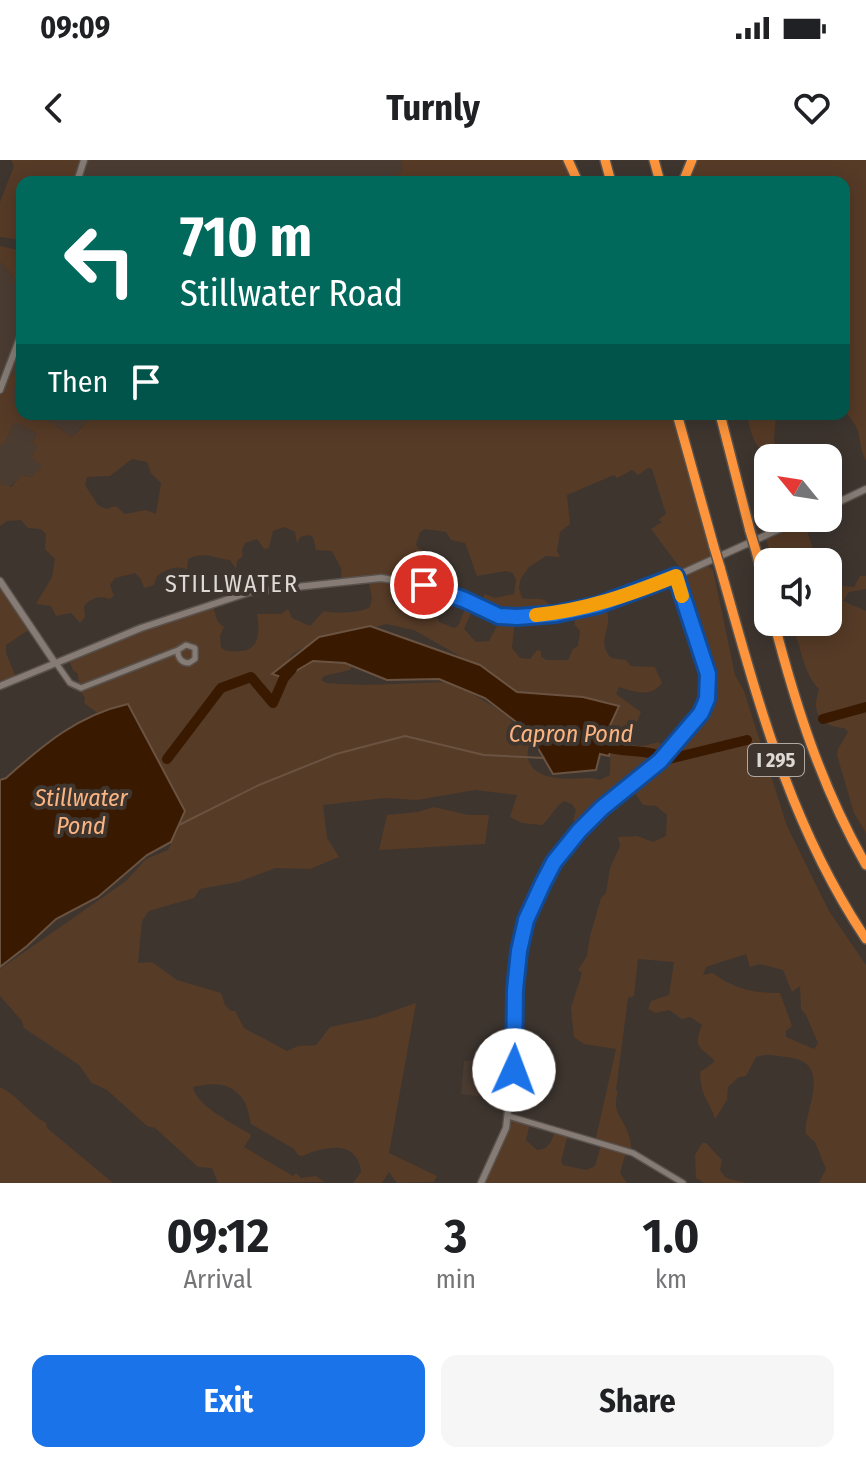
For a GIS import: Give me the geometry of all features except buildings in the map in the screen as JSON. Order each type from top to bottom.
[{"type":"highway","name":"I 295","points":[[676,420],[769,737],[789,794],[822,865],[866,939]]},
{"type":"highway","points":[[722,420],[755,548]]},
{"type":"highway","name":"I 295","points":[[778,636],[816,761],[839,815],[866,865]]},
{"type":"street","points":[[0,390],[16,348]]},
{"type":"street","points":[[842,500],[866,489]]},
{"type":"street","points":[[0,686],[147,626],[250,592],[374,578],[395,579],[424,585],[499,616],[556,614],[598,605],[676,576],[773,532]]},
{"type":"street","points":[[481,1183],[503,1137],[508,1116],[515,1049],[515,990],[519,951],[523,926],[534,901],[554,862],[579,831],[660,761],[701,713],[709,687],[708,674],[676,576]]},
{"type":"street","points":[[0,581],[70,683],[81,688],[178,650]]},
{"type":"street","points":[[508,1116],[633,1153],[683,1183]]},
{"type":"shaded area","points":[[11,160],[84,160],[78,176],[16,176],[16,239],[0,237],[0,202],[14,166]]},
{"type":"shaded area","points":[[84,160],[402,160],[401,172],[395,176],[78,176]]},
{"type":"shaded area","points":[[402,160],[567,160],[574,176],[395,176],[401,172]]},
{"type":"shaded area","points":[[693,160],[866,160],[866,461],[858,431],[850,418],[850,176],[686,176]]},
{"type":"shaded area","points":[[0,246],[16,250],[16,282],[12,282],[14,277],[0,262]]},
{"type":"shaded area","points":[[0,262],[16,280],[16,383],[0,388]]},
{"type":"shaded area","points":[[7,372],[16,376],[16,420],[47,420],[72,437],[89,420],[673,420],[717,555],[704,563],[713,570],[735,675],[744,691],[787,826],[829,911],[866,965],[866,1183],[819,1183],[826,1169],[815,1142],[806,1134],[813,1078],[810,1068],[802,1061],[772,1055],[756,1057],[746,1076],[739,1077],[728,1087],[727,1100],[715,1119],[701,1081],[700,1072],[714,1060],[699,1046],[702,1025],[690,1017],[682,1019],[669,1010],[655,1013],[648,1009],[651,1001],[669,995],[674,962],[638,959],[634,996],[628,998],[616,1090],[616,1108],[628,1133],[632,1151],[626,1152],[620,1173],[627,1183],[480,1183],[508,1117],[530,1123],[526,1140],[537,1150],[549,1144],[555,1131],[568,1135],[561,1161],[563,1165],[586,1170],[595,1166],[601,1145],[595,1142],[616,1049],[584,1044],[574,1037],[571,1008],[582,973],[578,970],[587,956],[601,898],[606,893],[610,868],[620,846],[618,837],[637,836],[653,842],[666,836],[667,815],[656,806],[643,805],[632,789],[610,803],[583,829],[573,820],[576,810],[572,804],[564,801],[542,825],[522,823],[510,817],[517,795],[475,790],[417,800],[385,798],[323,805],[327,838],[339,857],[310,869],[276,868],[238,882],[200,889],[194,898],[149,911],[142,921],[138,963],[152,962],[177,980],[221,993],[225,1005],[235,1011],[244,1028],[287,1051],[298,1046],[316,1045],[330,1027],[373,1018],[416,1003],[389,1153],[437,1176],[434,1182],[397,1183],[389,1172],[382,1183],[353,1183],[361,1172],[354,1154],[330,1148],[298,1155],[294,1149],[251,1124],[248,1110],[237,1092],[213,1084],[193,1087],[208,1108],[250,1134],[244,1147],[293,1176],[296,1173],[301,1178],[316,1176],[325,1182],[218,1183],[212,1168],[198,1167],[155,1128],[147,1126],[107,1090],[92,1083],[79,1065],[24,1028],[22,1021],[0,996],[0,969],[126,881],[146,859],[168,850],[184,816],[182,805],[103,717],[84,703],[85,698],[74,682],[79,685],[78,674],[68,658],[212,604],[218,622],[224,627],[220,636],[221,648],[247,650],[257,638],[257,614],[281,614],[288,609],[292,618],[310,626],[324,611],[361,611],[370,607],[372,598],[368,579],[342,582],[341,568],[332,551],[316,550],[313,537],[308,535],[300,537],[297,544],[295,532],[284,527],[273,531],[269,548],[264,549],[257,539],[245,543],[236,569],[230,560],[204,555],[194,557],[188,559],[187,570],[168,570],[157,576],[154,585],[144,588],[135,573],[115,578],[110,585],[114,596],[110,599],[96,598],[87,603],[84,606],[85,617],[80,623],[71,613],[56,616],[51,606],[36,604],[52,577],[55,559],[45,549],[46,534],[41,529],[28,528],[21,520],[7,521],[0,526],[0,483],[11,487],[22,475],[32,477],[39,471],[41,465],[32,458],[37,447],[33,443],[36,433],[14,423],[4,446],[0,444],[0,388]],"holes":[[[132,459],[147,462],[151,473],[161,483],[156,514],[146,510],[125,514],[116,506],[106,509],[98,505],[85,485],[87,477],[110,476]],[[648,468],[652,469],[666,514],[658,520],[662,522],[651,529],[683,572],[679,576],[708,688],[700,714],[667,749],[658,742],[639,746],[629,742],[641,712],[616,694],[619,687],[648,692],[662,683],[655,667],[631,666],[626,660],[611,658],[605,647],[608,617],[603,603],[573,611],[575,625],[580,631],[578,646],[568,660],[546,660],[537,650],[530,659],[520,658],[512,648],[515,618],[550,614],[545,600],[522,598],[519,588],[521,578],[529,567],[546,556],[560,557],[557,551],[560,532],[570,524],[567,495],[614,475],[617,478],[632,470],[638,475]],[[425,529],[446,532],[451,540],[465,543],[477,576],[506,571],[513,573],[516,580],[514,594],[495,598],[485,594],[479,606],[502,617],[489,641],[476,642],[464,629],[475,604],[468,602],[458,626],[454,628],[439,622],[434,611],[442,593],[428,587],[421,609],[415,613],[401,610],[392,602],[395,579],[404,558],[418,558],[425,551],[416,544],[420,532]],[[386,624],[414,630],[507,684],[529,707],[571,696],[611,703],[610,775],[600,780],[556,778],[539,773],[528,759],[530,733],[519,731],[509,718],[493,706],[452,682],[326,683],[321,680],[324,676],[350,670],[353,663],[293,661],[290,657],[307,646]],[[746,954],[750,967],[760,964],[783,970],[792,992],[800,986],[801,1009],[818,1043],[814,1049],[786,1037],[786,1031],[792,1026],[780,993],[745,989],[713,973],[703,975],[706,967]]]},
{"type":"shaded area","points":[[47,420],[96,420],[82,426],[72,437]]},
{"type":"shaded area","points":[[748,420],[776,420],[775,444],[756,444]]},
{"type":"shaded area","points":[[14,423],[36,433],[33,443],[41,465],[33,477],[23,475],[9,487],[0,483],[0,444],[4,446]]},
{"type":"shaded area","points":[[765,532],[808,532],[813,548],[769,548]]},
{"type":"shaded area","points":[[860,576],[866,576],[866,589],[849,592],[843,601],[866,611],[866,833],[854,813],[837,755],[848,732],[829,725],[818,714],[816,703],[819,689],[809,674],[796,636],[842,636],[842,586],[854,587]]},
{"type":"shaded area","points":[[0,582],[30,629],[6,645],[16,677],[0,685]]},
{"type":"shaded area","points":[[434,807],[468,815],[489,815],[485,844],[379,850],[387,815]]},
{"type":"shaded area","points":[[472,1060],[473,1068],[478,1070],[491,1069],[496,1072],[499,1065],[515,1066],[509,1100],[461,1094],[464,1061]]},
{"type":"shaded area","points":[[0,1087],[46,1123],[47,1128],[113,1183],[0,1183]]},
{"type":"shaded area","points":[[702,1143],[706,1143],[722,1160],[720,1170],[726,1178],[747,1183],[704,1183],[696,1178],[695,1155]]},
{"type":"water","name":"Capron Pond","points":[[370,626],[480,665],[517,692],[583,697],[619,706],[606,734],[613,741],[609,756],[600,754],[596,770],[553,774],[528,731],[485,698],[439,679],[387,680],[345,663],[313,661],[284,678],[272,674],[319,637]]},
{"type":"water","name":"Stillwater Pond","points":[[128,704],[185,811],[171,842],[147,855],[98,897],[56,919],[0,967],[0,780],[77,724]]},
{"type":"waterway","points":[[167,759],[221,688],[251,677],[273,703],[284,678],[292,669]]},
{"type":"waterway","points":[[823,719],[866,707]]},
{"type":"waterway","points":[[179,825],[259,785],[336,754],[405,736],[484,755],[544,758]]},
{"type":"waterway","points":[[599,745],[652,753],[669,759],[747,740]]},
{"type":"slow traffic","points":[[536,615],[598,605],[676,576],[682,596]]},
{"type":"district","name":"STILLWATER","points":[[232,584]]},
{"type":"route","points":[[424,585],[499,616],[517,617],[556,614],[598,605],[676,576],[708,674],[707,699],[701,713],[660,761],[579,831],[554,862],[534,901],[523,926],[519,951],[514,1070]]}]
